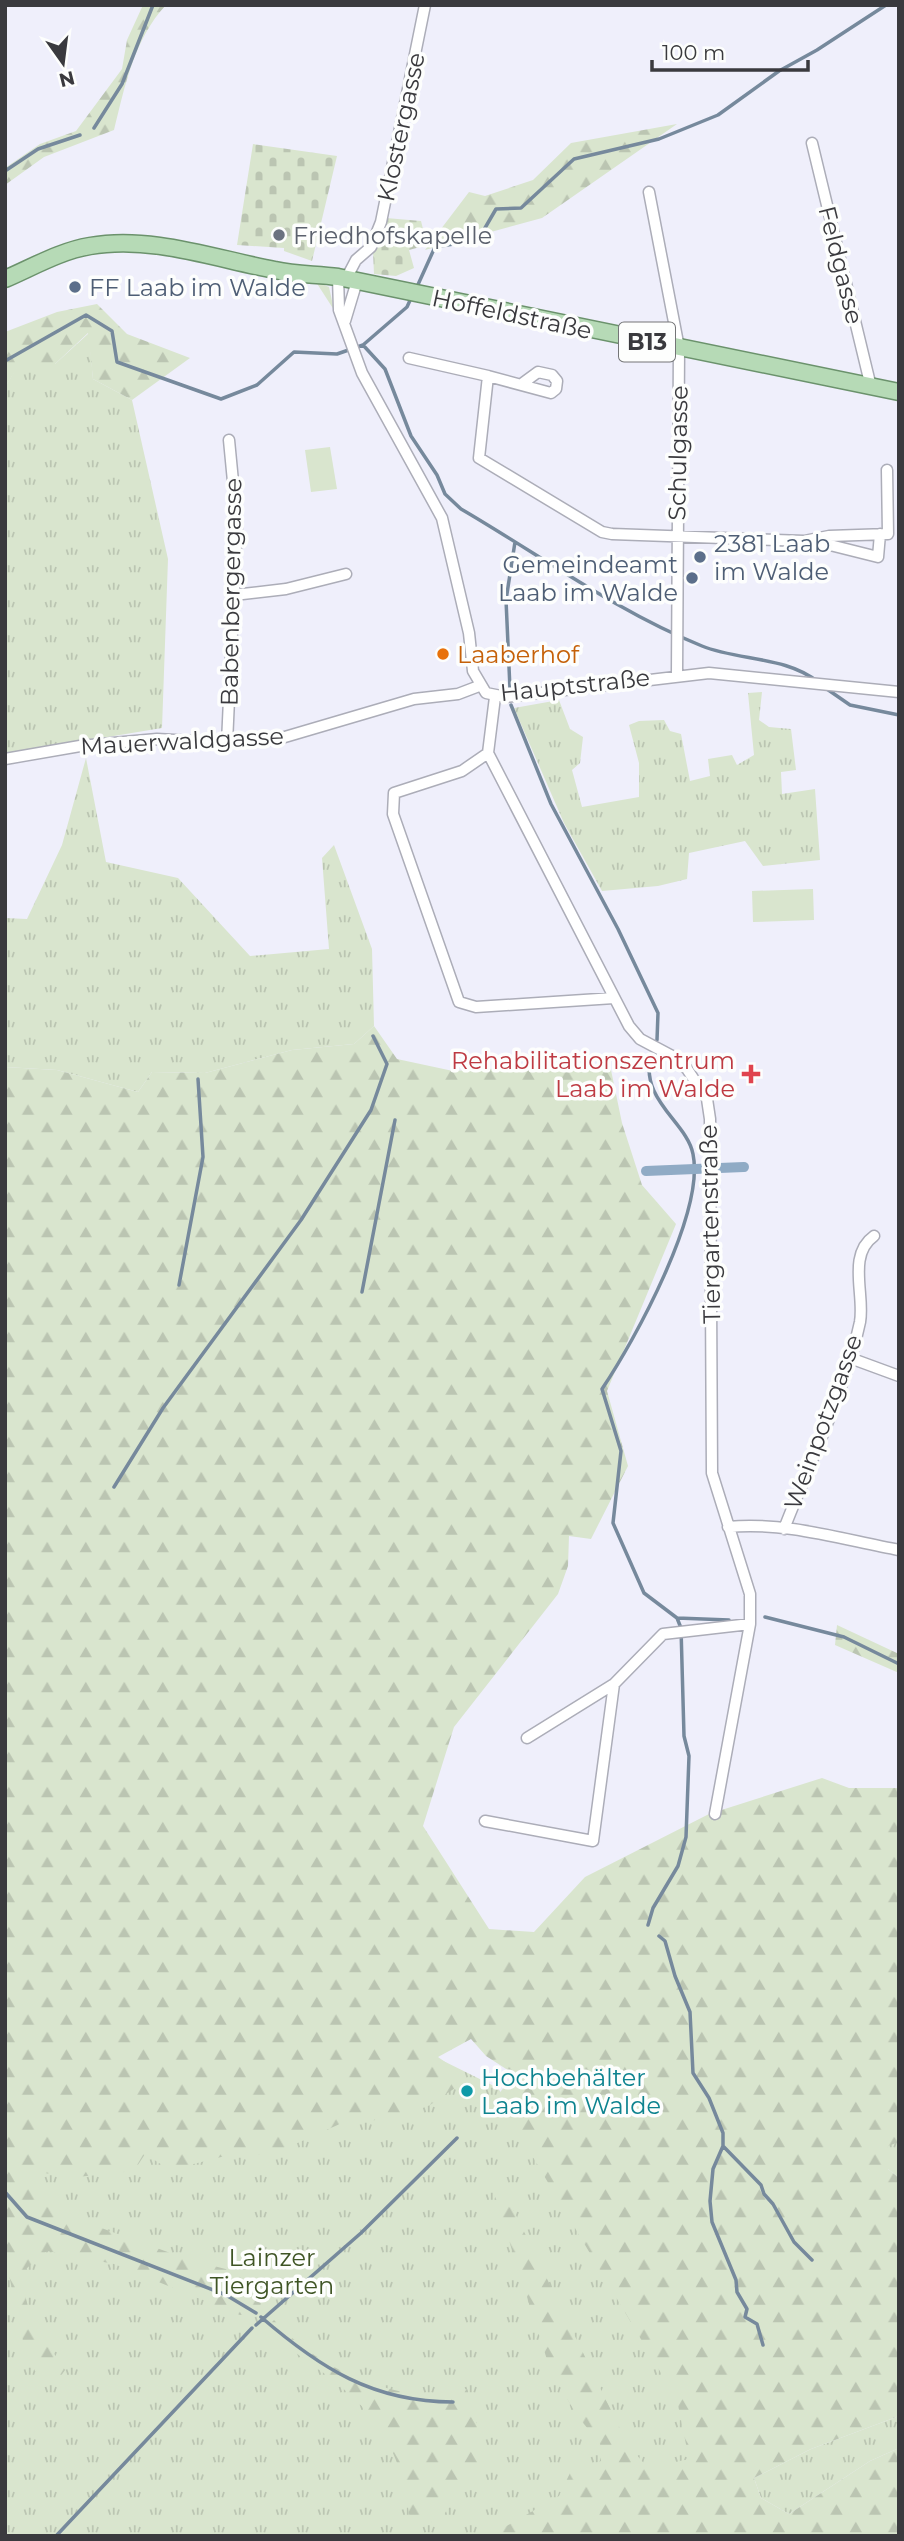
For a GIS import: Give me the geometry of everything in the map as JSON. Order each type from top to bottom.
[{"type":"main road","name":"Hoffeldstraße","points":[[5,279],[58,255],[90,246],[126,243],[217,256],[232,253],[312,267],[343,278],[415,294],[899,392]]},
{"type":"street","name":"Klostergasse","points":[[343,278],[356,260],[371,247],[381,222],[425,5]]},
{"type":"street","name":"Feldgasse","points":[[812,143],[871,387]]},
{"type":"street","name":"Schulgasse","points":[[649,192],[679,348],[677,675]]},
{"type":"street","points":[[343,278],[345,321]]},
{"type":"street","name":"Hauptstraße","points":[[343,278],[338,310],[345,321],[362,373],[442,518],[469,633],[473,671],[479,686],[495,697],[709,673],[899,692]]},
{"type":"street","points":[[409,358],[523,383]]},
{"type":"street","points":[[488,376],[477,451],[482,462],[602,532],[622,536],[677,535],[832,543],[878,557],[880,534]]},
{"type":"street","name":"Babenbergergasse","points":[[227,743],[237,523],[229,440]]},
{"type":"street","points":[[804,541],[829,536],[888,534],[887,470]]},
{"type":"street","points":[[234,595],[286,589],[346,574]]},
{"type":"street","name":"Mauerwaldgasse","points":[[5,759],[80,746],[157,739],[227,743],[278,739],[403,702],[458,694],[479,686]]},
{"type":"street","points":[[495,697],[488,753],[462,771],[394,793],[393,814],[459,1002],[476,1007],[614,998]]},
{"type":"street","name":"Tiergartenstraße","points":[[488,753],[614,998],[640,1039],[672,1055],[698,1082],[707,1099],[710,1119],[712,1473],[750,1594],[750,1624],[715,1814]]},
{"type":"street","name":"Weinpotzgasse","points":[[784,1529],[850,1358],[860,1319],[858,1269],[866,1241],[874,1236]]},
{"type":"street","points":[[850,1358],[899,1376]]},
{"type":"street","points":[[727,1527],[748,1525],[784,1529],[898,1549]]},
{"type":"street","points":[[527,1738],[614,1684],[663,1634],[750,1624]]},
{"type":"street","points":[[485,1821],[593,1841],[614,1684]]},
{"type":"green space","points":[[143,5],[166,5],[155,18],[138,48],[114,130],[44,157],[5,185],[5,168],[40,144],[76,131],[122,69],[127,40]]},
{"type":"green space","points":[[677,124],[542,218],[425,250],[469,192],[485,196],[533,180],[571,143]]},
{"type":"green space","points":[[253,144],[337,156],[312,261],[284,251],[284,248],[237,245]]},
{"type":"green space","points":[[386,218],[421,221],[425,237],[418,240],[420,247],[409,250],[414,268],[396,276],[374,274],[373,251]]},
{"type":"green space","points":[[316,282],[329,287],[334,310]]},
{"type":"green space","points":[[97,304],[127,334],[190,358],[132,400],[93,379],[88,333],[55,364],[20,364],[5,387],[5,332],[57,312]]},
{"type":"green space","points":[[89,333],[93,379],[132,400],[168,559],[162,728],[5,754],[5,387],[19,364],[55,364]]},
{"type":"green space","points":[[330,447],[337,489],[311,492],[305,450]]},
{"type":"green space","points":[[762,692],[759,720],[769,727],[791,729],[796,770],[781,772],[782,794],[815,789],[820,860],[763,866],[745,841],[689,853],[687,879],[658,886],[602,891],[564,823],[514,708],[559,700],[570,729],[583,737],[580,763],[572,770],[582,807],[639,797],[639,763],[629,725],[639,721],[664,720],[670,731],[681,734],[690,781],[710,776],[708,759],[732,755],[737,765],[754,755],[748,693]]},
{"type":"green space","points":[[86,758],[106,862],[178,878],[250,956],[329,949],[322,858],[334,845],[372,949],[374,1026],[354,1044],[292,1050],[205,1073],[152,1072],[138,1092],[57,1070],[5,1067],[5,918],[27,919],[62,845]]},
{"type":"green space","points":[[813,889],[814,920],[753,922],[752,891]]},
{"type":"green space","points":[[374,1026],[397,1059],[453,1071],[533,1066],[611,1070],[622,1123],[642,1185],[676,1224],[607,1391],[628,1466],[591,1539],[569,1536],[568,1566],[558,1594],[454,1727],[423,1826],[489,1929],[534,1932],[585,1877],[709,1814],[822,1778],[849,1788],[899,1788],[899,2142],[888,2146],[888,2169],[899,2178],[899,2416],[811,2449],[754,2478],[761,2498],[789,2514],[870,2461],[899,2448],[899,2536],[489,2536],[559,2496],[570,2473],[601,2461],[600,2444],[576,2414],[550,2369],[490,2181],[492,2166],[628,2445],[648,2468],[689,2459],[677,2400],[502,2105],[498,2095],[514,2074],[486,2056],[471,2039],[438,2057],[458,2071],[458,2086],[430,2105],[399,2118],[342,2123],[273,2154],[229,2155],[170,2170],[145,2154],[134,2171],[77,2177],[35,2172],[25,2186],[82,2221],[187,2259],[237,2272],[261,2304],[253,2314],[240,2315],[114,2264],[47,2251],[20,2274],[31,2319],[65,2370],[58,2380],[35,2371],[24,2346],[5,2256],[5,1067],[57,1070],[138,1092],[152,1072],[205,1073],[292,1050],[354,1044]]},
{"type":"green space","points":[[837,1625],[899,1654],[899,1673],[835,1645]]},
{"type":"green space","name":"Lainzer Tiergarten","points":[[5,1844],[498,2088],[691,2406],[705,2536],[5,2536]]},
{"type":"green space","points":[[899,2142],[899,2178],[888,2169],[888,2145]]},
{"type":"green space","points":[[274,2320],[325,2362],[365,2381],[430,2396],[467,2389],[485,2452],[443,2516],[424,2526],[410,2520],[403,2483],[393,2453],[379,2427],[341,2386],[262,2329]]},
{"type":"green space","points":[[899,2416],[899,2448],[870,2461],[789,2514],[761,2498],[754,2478],[811,2449]]},
{"type":"waterway","points":[[94,128],[122,84],[153,5]]},
{"type":"waterway","points":[[416,289],[435,247],[478,240],[496,209],[521,208],[574,159],[659,139],[718,115],[779,71],[886,5]]},
{"type":"waterway","points":[[5,171],[38,149],[80,135]]},
{"type":"waterway","points":[[363,345],[407,307],[412,296]]},
{"type":"waterway","points":[[5,361],[86,315],[112,331],[117,362],[221,399],[257,385],[294,352],[337,354],[363,345],[385,369],[411,436],[437,475],[445,494],[461,509],[609,600],[670,632],[716,651],[792,668],[818,682]]},
{"type":"waterway","points":[[510,689],[506,600],[515,542]]},
{"type":"waterway","points":[[824,687],[850,705],[899,715]]},
{"type":"waterway","points":[[511,705],[551,804],[618,929],[658,1013],[657,1040]]},
{"type":"waterway","points":[[114,1487],[163,1408],[301,1220],[371,1110],[387,1064],[373,1036]]},
{"type":"waterway","points":[[651,1055],[649,1071],[652,1085],[657,1098],[689,1142],[693,1154],[694,1179],[678,1241],[664,1275],[632,1340],[602,1389],[621,1451],[613,1523],[644,1593],[677,1618],[729,1620]]},
{"type":"waterway","points":[[179,1285],[203,1157],[198,1079]]},
{"type":"waterway","points":[[362,1292],[395,1120]]},
{"type":"waterway","points":[[646,1171],[744,1167]]},
{"type":"waterway","points":[[765,1617],[844,1637],[899,1664]]},
{"type":"waterway","points":[[648,1925],[653,1908],[678,1866],[686,1837],[689,1756],[684,1736],[681,1628],[677,1618]]},
{"type":"waterway","points":[[659,1936],[665,1941],[675,1976],[690,2012],[693,2073],[709,2098],[723,2133],[723,2146],[713,2169],[710,2201],[712,2222],[736,2280],[737,2292],[747,2309],[745,2317],[757,2324],[763,2345]]},
{"type":"waterway","points":[[256,2325],[361,2233],[457,2138]]},
{"type":"waterway","points":[[723,2146],[761,2185],[794,2242],[812,2260]]},
{"type":"waterway","points":[[5,2192],[27,2217],[226,2295],[256,2313]]},
{"type":"waterway","points":[[261,2317],[305,2352],[349,2379],[398,2396],[453,2402]]},
{"type":"waterway","points":[[56,2536],[252,2328]]},
{"type":"place","name":"Friedhofskapelle","points":[[279,235]]},
{"type":"place","name":"FF Laab im Walde","points":[[75,287]]},
{"type":"place","name":"2381 Laab im Walde","points":[[700,557]]},
{"type":"place","name":"Gemeindeamt Laab im Walde","points":[[692,578]]},
{"type":"place","name":"Laaberhof","points":[[443,654]]},
{"type":"place","name":"Rehabilitationszentrum Laab im Walde","points":[[751,1074]]},
{"type":"place","name":"Hochbehälter Laab im Walde","points":[[467,2091]]}]
